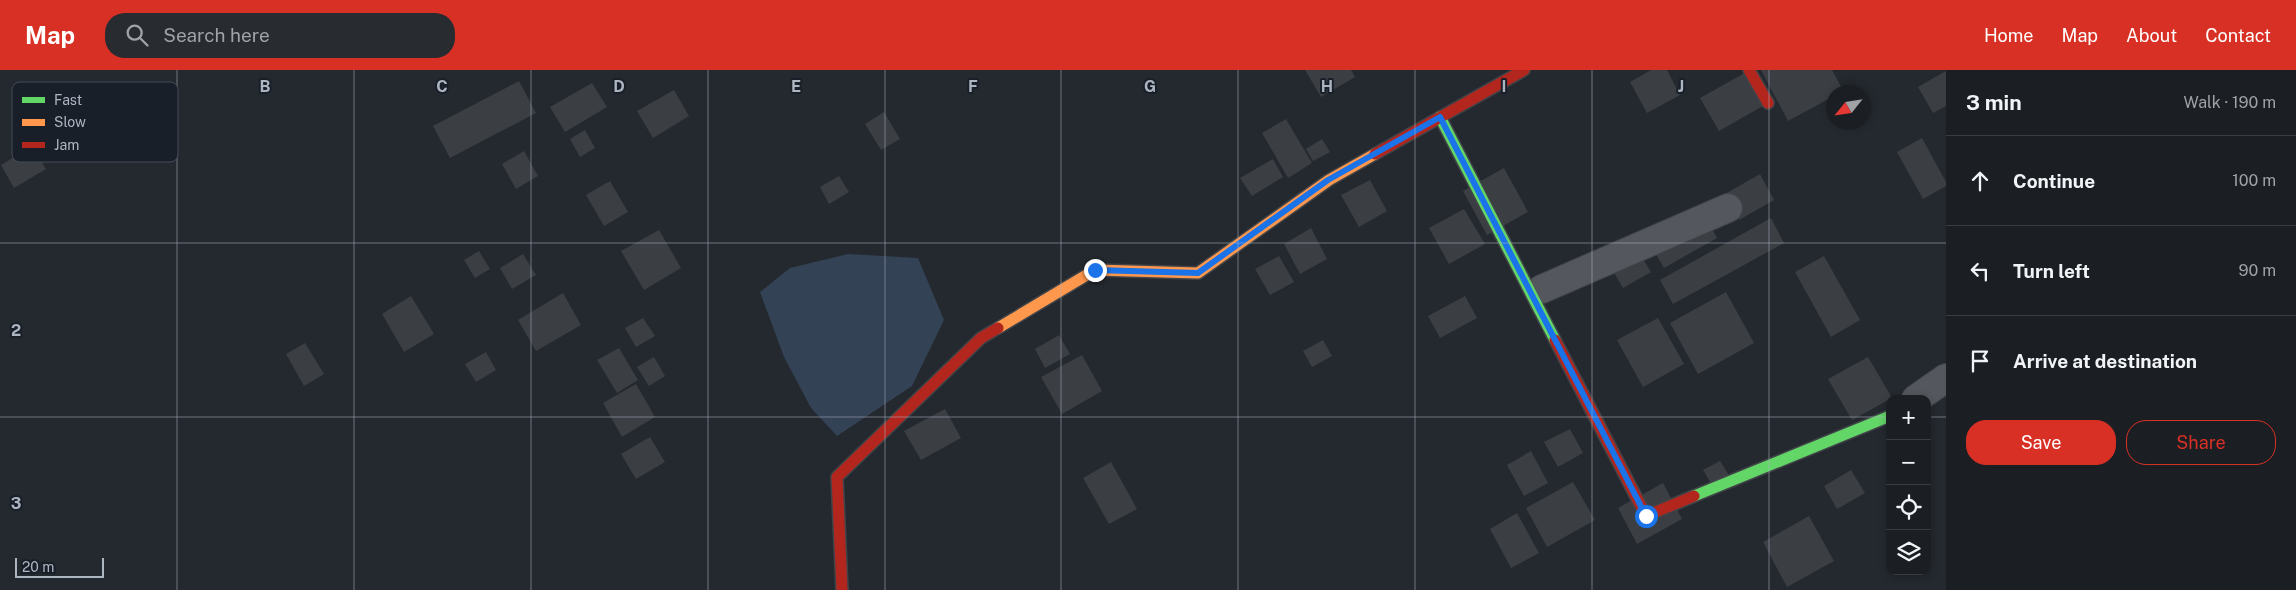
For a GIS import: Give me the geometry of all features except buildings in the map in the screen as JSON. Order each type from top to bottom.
[{"type":"street","points":[[842,590],[837,477],[980,338],[1095,270],[1198,273],[1328,180],[1524,70]]},
{"type":"street","points":[[1748,70],[1768,103]]},
{"type":"street","points":[[1440,117],[1646,516],[1886,418]]},
{"type":"street","points":[[1542,289],[1728,208]]},
{"type":"street","points":[[1922,395],[1946,378]]},
{"type":"water","points":[[848,254],[918,258],[944,320],[912,386],[837,436],[811,408],[784,357],[760,292],[790,268]]},
{"type":"traffic: fast","points":[[1440,117],[1555,340]]},
{"type":"traffic: fast","points":[[1694,496],[1886,418]]},
{"type":"traffic: slow","points":[[998,328],[1095,270],[1198,273],[1329,180],[1375,154]]},
{"type":"traffic: jam","points":[[1375,154],[1524,70]]},
{"type":"traffic: jam","points":[[1749,70],[1768,103]]},
{"type":"traffic: jam","points":[[842,590],[837,477],[981,338],[998,328]]},
{"type":"traffic: jam","points":[[1555,340],[1646,516],[1694,496]]},
{"type":"route","points":[[1095,270],[1198,273],[1328,180],[1440,117],[1646,516]]}]
